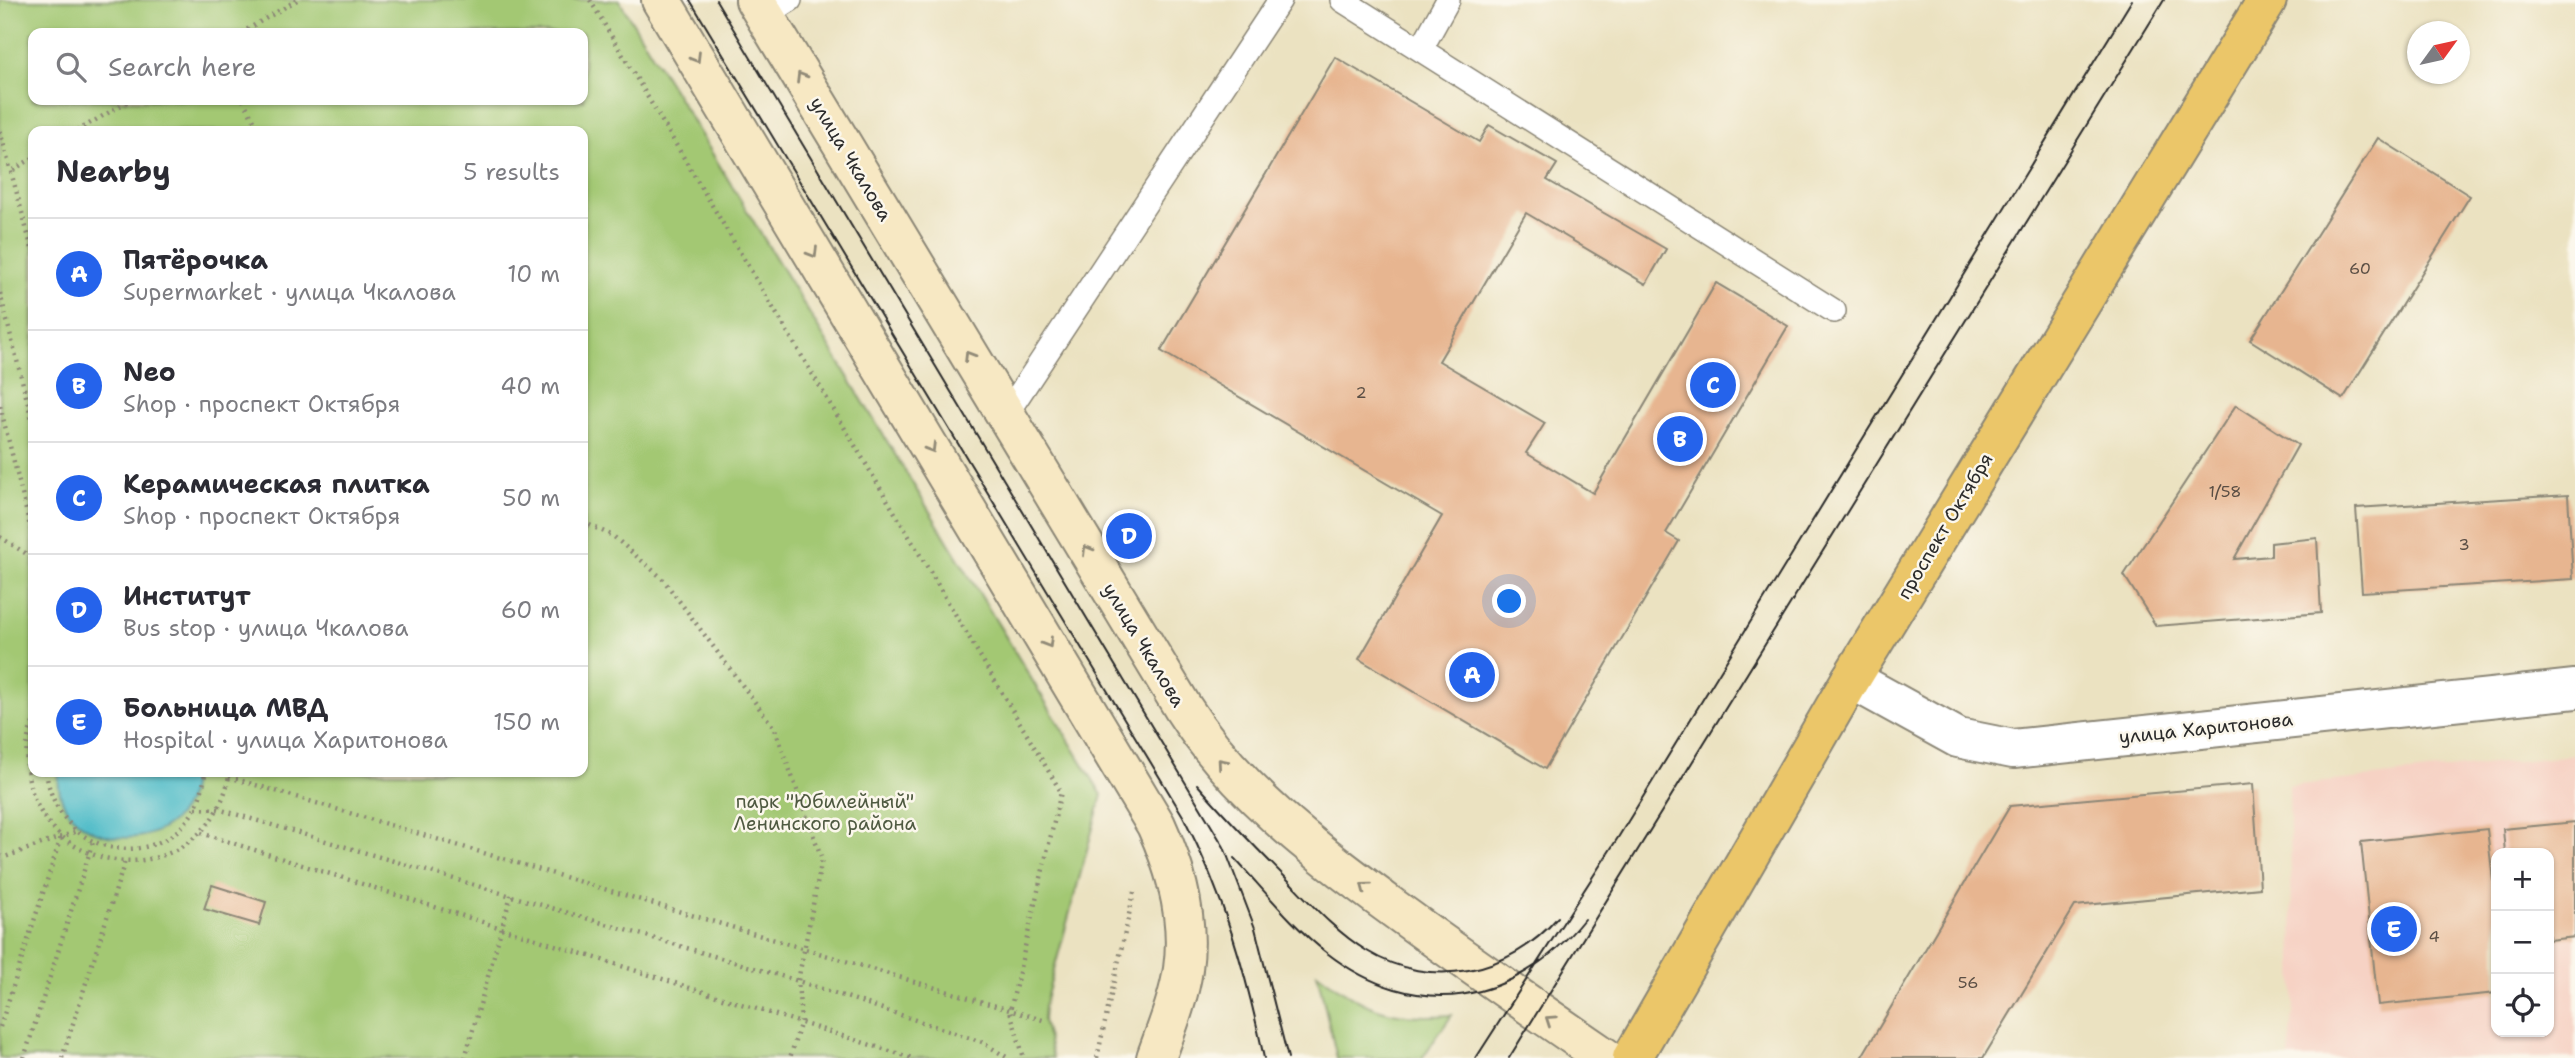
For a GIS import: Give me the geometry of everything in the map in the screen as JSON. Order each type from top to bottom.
[{"type":"main road","points":[[661,0],[1156,825],[1175,876],[1184,939],[1183,970],[1156,1058]]},
{"type":"main road","name":"проспект Октября","points":[[1632,1058],[1851,679],[2267,0]]},
{"type":"main road","name":"улица Чкалова","points":[[770,5],[1005,416],[1183,708],[1222,764],[1310,846],[1477,969],[1606,1058]]},
{"type":"street","name":"улица Харитонова","points":[[1851,679],[1958,738],[2013,749],[2575,689]]},
{"type":"lane","points":[[1005,416],[1280,0]]},
{"type":"lane","points":[[1342,0],[1834,311]]},
{"type":"lane","points":[[1421,49],[1448,0]]},
{"type":"path","points":[[249,28],[297,0]]},
{"type":"path","points":[[590,0],[1061,792],[1010,1011],[1024,1058]]},
{"type":"path","points":[[86,126],[122,105]]},
{"type":"path","points":[[246,105],[257,126]]},
{"type":"path","points":[[0,131],[13,170],[28,232]]},
{"type":"path","points":[[13,170],[28,161]]},
{"type":"path","points":[[0,293],[28,404]]},
{"type":"path","points":[[0,406],[28,518]]},
{"type":"path","points":[[588,524],[613,536],[662,578],[775,729],[822,859],[798,981],[801,1021],[790,1058]]},
{"type":"path","points":[[0,537],[28,555]]},
{"type":"path","points":[[28,748],[25,763],[32,797],[49,826],[75,848],[106,861],[141,862],[173,852],[201,833],[218,809],[228,777]]},
{"type":"path","points":[[47,777],[49,793],[59,814],[75,831],[93,842],[132,849],[152,845],[184,824],[196,808],[204,788],[205,777]]},
{"type":"path","points":[[239,777],[1043,1020]]},
{"type":"path","points":[[196,808],[218,809],[798,981],[982,1042],[1008,1058]]},
{"type":"path","points":[[0,856],[5,857],[75,831]]},
{"type":"path","points":[[201,833],[912,1058]]},
{"type":"path","points":[[0,1027],[61,837]]},
{"type":"path","points":[[24,1058],[93,842]]},
{"type":"path","points":[[62,1058],[125,861]]},
{"type":"path","points":[[465,1058],[504,928],[511,895]]},
{"type":"shaded area","points":[[2575,755],[2575,1058],[2289,1058],[2294,1004],[2289,786]]},
{"type":"green space","name":"парк \"Юбилейный\" Ленинского района","points":[[0,0],[619,0],[1102,795],[1044,1007],[1043,1020],[1053,1058],[0,1058]]},
{"type":"green space","points":[[1317,973],[1351,996],[1380,1010],[1412,1015],[1452,1015],[1422,1058],[1337,1058]]},
{"type":"water","points":[[60,777],[191,777],[186,802],[171,823],[148,834],[122,838],[97,833],[76,820],[62,799]]},
{"type":"building","points":[[1335,57],[1479,142],[1489,125],[1557,164],[1547,180],[1666,249],[1646,284],[1526,213],[1439,361],[1545,423],[1526,453],[1593,493],[1716,283],[1788,326],[1666,533],[1679,541],[1545,769],[1359,659],[1442,516],[1161,351]]},
{"type":"building","points":[[2378,138],[2470,196],[2343,399],[2250,340]]},
{"type":"building","points":[[2236,405],[2298,445],[2234,559],[2271,556],[2271,543],[2317,538],[2321,613],[2156,626],[2124,575]]},
{"type":"building","points":[[2568,495],[2573,579],[2362,592],[2356,508]]},
{"type":"building","points":[[2253,784],[2260,888],[2075,906],[1983,1058],[1861,1058],[2010,806]]},
{"type":"building","points":[[2575,822],[2575,937],[2554,939],[2554,848],[2505,848],[2503,829]]},
{"type":"building","points":[[2487,829],[2491,863],[2491,994],[2378,1005],[2361,842]]},
{"type":"building","points":[[212,885],[266,902],[259,925],[204,909]]},
{"type":"tram line","points":[[690,0],[1183,816],[1211,876],[1232,934],[1264,1058]]},
{"type":"tram line","points":[[716,0],[1224,847],[1255,928],[1288,1058]]},
{"type":"tram line","points":[[1476,1058],[1619,836],[2132,0]]},
{"type":"tram line","points":[[1509,1058],[2164,0]]},
{"type":"tram line","points":[[1197,784],[1325,918],[1356,944],[1392,963],[1417,970],[1468,970],[1517,952],[1539,936],[1558,917]]},
{"type":"tram line","points":[[1234,858],[1290,920],[1327,953],[1361,975],[1395,989],[1429,996],[1463,994],[1496,986],[1527,971],[1557,948],[1584,919]]},
{"type":"place","name":"Керамическая плитка","points":[[1713,385]]},
{"type":"place","name":"Neo","points":[[1680,439]]},
{"type":"place","name":"Институт","points":[[1129,536]]},
{"type":"place","name":"Пятёрочка","points":[[1472,675]]},
{"type":"place","name":"Больница МВД","points":[[2394,929]]}]
